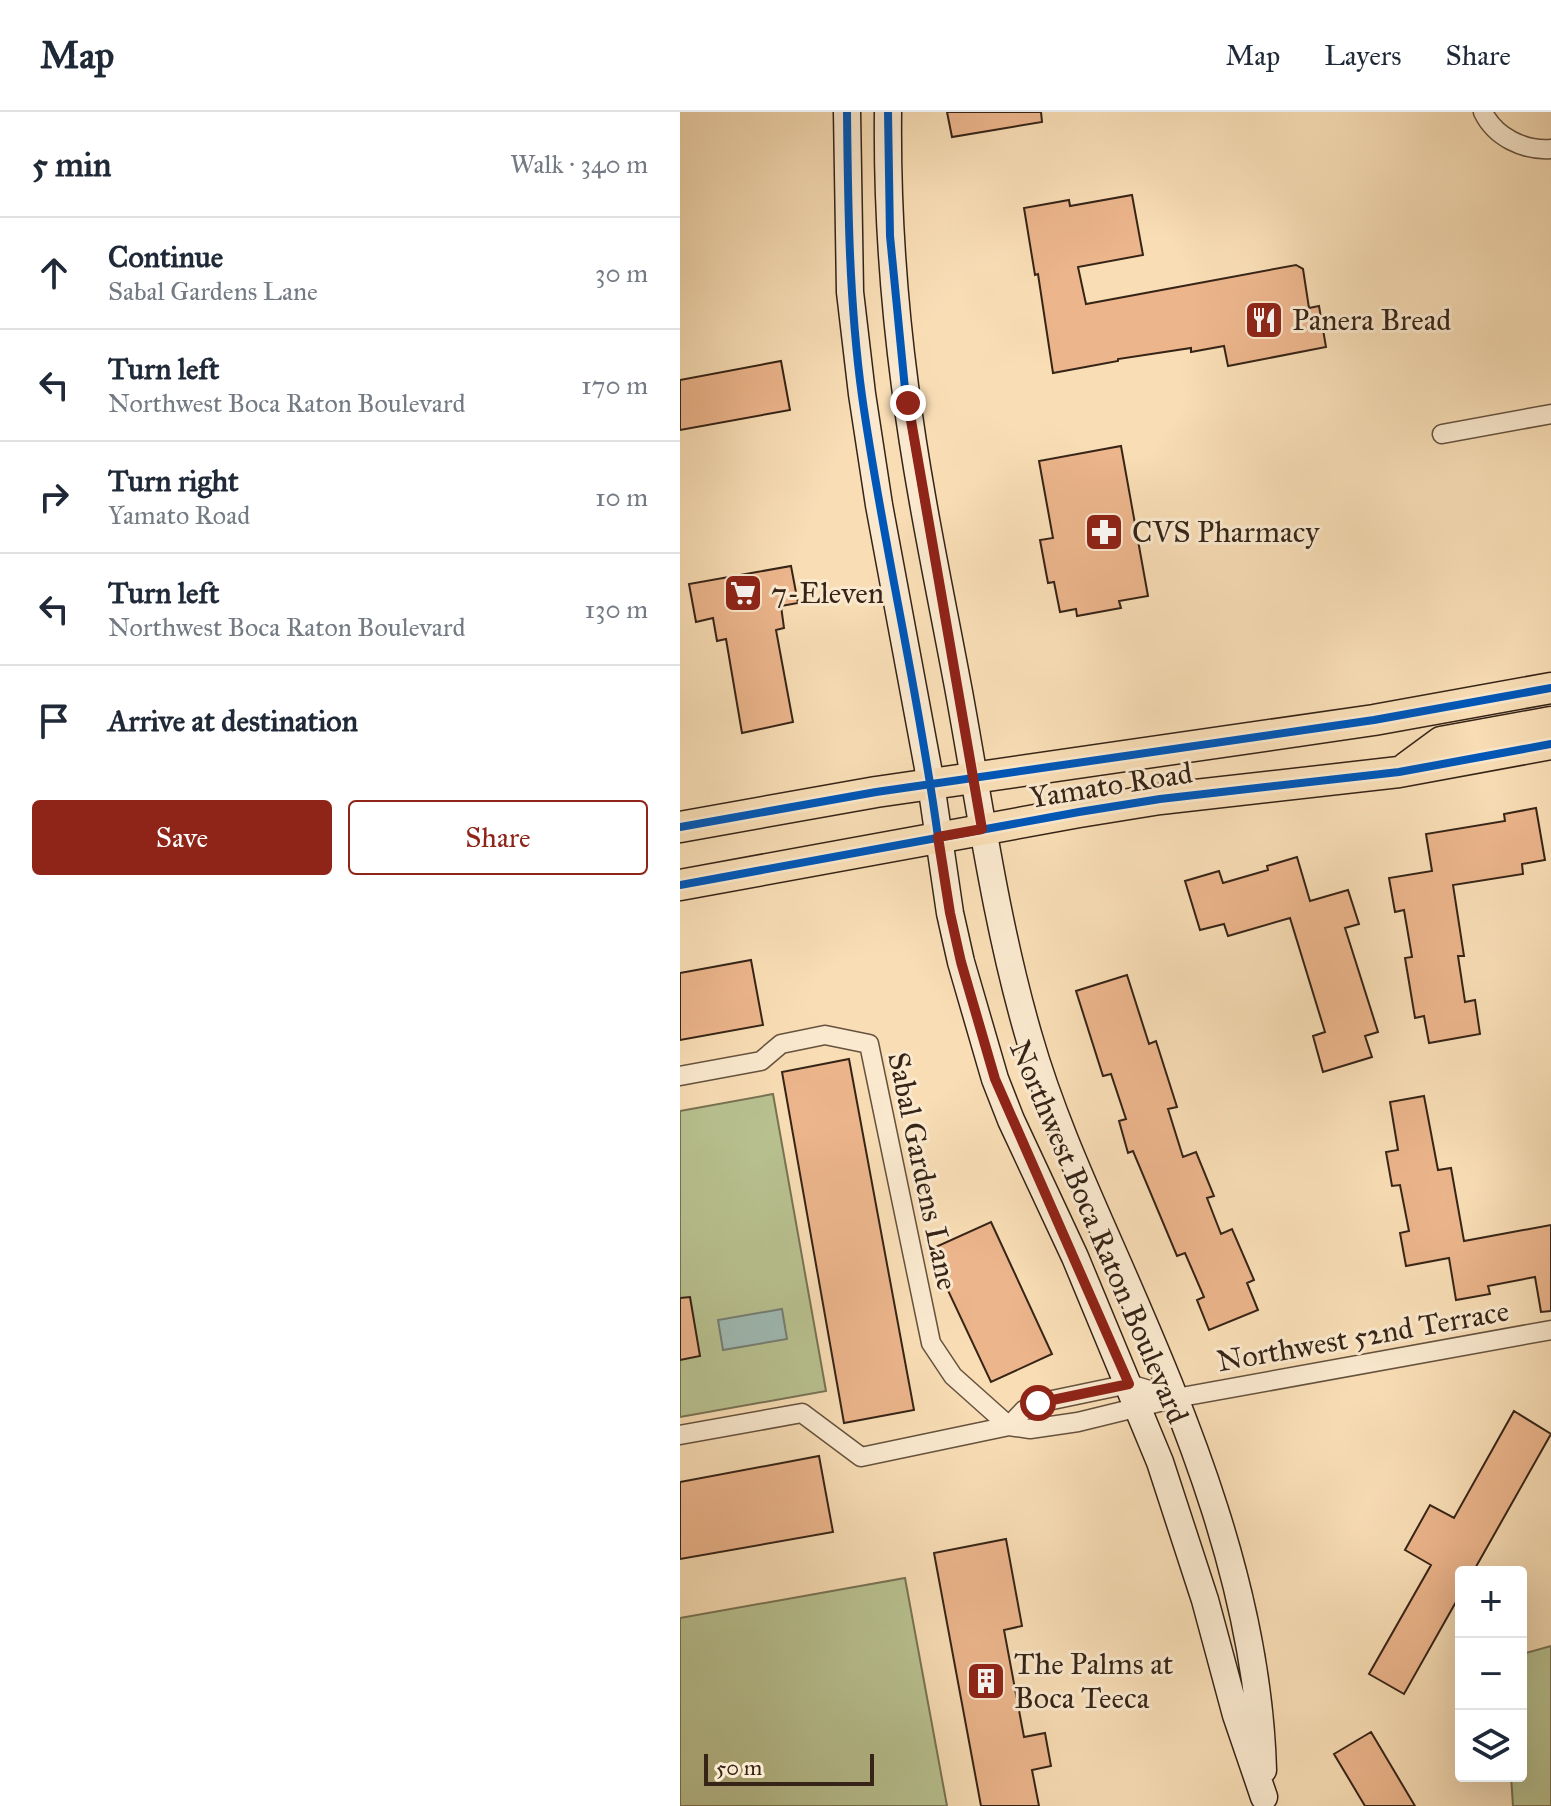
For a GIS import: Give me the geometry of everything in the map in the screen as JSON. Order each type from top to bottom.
[{"type":"main road","name":"Yamato Road","points":[[680,827],[974,777],[1403,715],[1551,688]]},
{"type":"main road","points":[[1399,772],[1441,742],[1551,722]]},
{"type":"main road","name":"Yamato Road","points":[[680,885],[1160,799],[1399,772],[1551,744]]},
{"type":"street","name":"Northwest Boca Raton Boulevard","points":[[847,112],[850,292],[862,394],[879,505],[931,784],[950,913],[961,962],[995,1079],[1160,1462],[1264,1802]]},
{"type":"street","name":"Northwest Boca Raton Boulevard","points":[[888,112],[890,236],[905,389],[994,895],[1028,1037],[1082,1185],[1176,1398],[1211,1496],[1238,1593],[1262,1718],[1264,1802]]},
{"type":"street","points":[[1483,112],[1495,129],[1515,143],[1551,149]]},
{"type":"street","points":[[1442,434],[1551,414]]},
{"type":"street","name":"Sabal Gardens Lane","points":[[680,1076],[761,1061],[781,1044],[825,1035],[869,1044],[931,1343],[953,1376],[1009,1426]]},
{"type":"street","name":"Northwest 52nd Terrace","points":[[1139,1409],[1176,1398],[1551,1330]]},
{"type":"street","points":[[1009,1426],[1024,1410],[1038,1403],[1129,1384],[1176,1398]]},
{"type":"street","points":[[680,1435],[802,1413],[861,1457],[1009,1426],[1042,1428],[1139,1409]]},
{"type":"green space","points":[[773,1094],[826,1391],[680,1417],[680,1111]]},
{"type":"green space","points":[[905,1578],[947,1806],[680,1806],[680,1618]]},
{"type":"green space","points":[[1551,1646],[1551,1806],[1513,1806],[1511,1782],[1527,1782],[1527,1653]]},
{"type":"water","points":[[782,1309],[787,1339],[723,1350],[718,1320]]},
{"type":"building","points":[[947,112],[1041,112],[1042,122],[952,137]]},
{"type":"building","points":[[1132,195],[1143,255],[1078,267],[1086,304],[1296,265],[1303,269],[1309,308],[1319,306],[1326,347],[1228,366],[1224,346],[1191,352],[1191,348],[1053,373],[1024,208],[1069,200],[1070,206]]},
{"type":"building","points":[[781,361],[790,410],[680,430],[680,380]]},
{"type":"building","points":[[1121,446],[1148,596],[1119,601],[1121,608],[1077,616],[1076,609],[1060,612],[1054,582],[1048,583],[1040,540],[1053,538],[1039,461]]},
{"type":"building","points":[[791,566],[798,603],[781,606],[784,628],[776,630],[793,722],[742,733],[726,639],[717,641],[713,618],[696,622],[689,584]]},
{"type":"building","points":[[1536,808],[1545,860],[1522,864],[1523,874],[1453,885],[1464,956],[1458,956],[1465,1002],[1475,1000],[1480,1034],[1429,1043],[1424,1016],[1415,1018],[1405,958],[1412,957],[1404,910],[1395,912],[1389,878],[1432,871],[1426,834],[1505,821],[1504,814]]},
{"type":"building","points":[[1297,857],[1310,901],[1348,890],[1359,924],[1345,928],[1378,1032],[1365,1036],[1372,1057],[1323,1072],[1313,1036],[1325,1032],[1290,918],[1228,936],[1224,924],[1200,930],[1185,881],[1219,871],[1223,883],[1268,870],[1267,866]]},
{"type":"building","points":[[751,960],[763,1025],[680,1040],[680,973]]},
{"type":"building","points":[[1127,975],[1149,1044],[1156,1041],[1177,1107],[1168,1109],[1183,1157],[1196,1152],[1214,1196],[1207,1198],[1221,1234],[1232,1229],[1254,1280],[1247,1283],[1258,1310],[1209,1330],[1197,1300],[1204,1297],[1185,1253],[1177,1256],[1133,1151],[1128,1153],[1119,1121],[1126,1119],[1111,1074],[1103,1076],[1076,991]]},
{"type":"building","points":[[849,1059],[914,1410],[844,1423],[782,1072]]},
{"type":"building","points":[[1424,1096],[1438,1170],[1451,1168],[1464,1241],[1551,1225],[1551,1311],[1541,1312],[1535,1277],[1488,1286],[1490,1294],[1456,1300],[1449,1258],[1406,1266],[1400,1233],[1409,1231],[1400,1185],[1392,1186],[1386,1152],[1398,1150],[1390,1102]]},
{"type":"building","points":[[991,1222],[1052,1354],[991,1382],[929,1250]]},
{"type":"building","points":[[690,1297],[700,1356],[680,1360],[680,1298]]},
{"type":"building","points":[[1514,1411],[1551,1434],[1476,1566],[1455,1566],[1455,1604],[1404,1694],[1369,1674],[1431,1565],[1405,1550],[1430,1505],[1454,1518]]},
{"type":"building","points":[[819,1456],[833,1532],[680,1559],[680,1482]]},
{"type":"building","name":"The Palms at Boca Teeca","points":[[1006,1539],[1022,1626],[1004,1630],[1024,1737],[1045,1733],[1051,1766],[1032,1770],[1039,1806],[981,1806],[934,1553]]},
{"type":"building","points":[[1371,1732],[1415,1806],[1365,1806],[1334,1754]]},
{"type":"cycle path","points":[[847,112],[852,289],[862,396],[938,837]]},
{"type":"cycle path","points":[[888,112],[890,236],[905,389],[982,829]]},
{"type":"cycle path","points":[[680,827],[876,792],[1374,720],[1551,688]]},
{"type":"cycle path","points":[[680,885],[1079,812],[1160,799],[1399,772],[1551,744]]},
{"type":"place","name":"Panera Bread","points":[[1264,320]]},
{"type":"place","name":"CVS Pharmacy","points":[[1104,532]]},
{"type":"place","name":"7-Eleven","points":[[743,593]]},
{"type":"place","name":"The Palms at Boca Teeca","points":[[986,1681]]},
{"type":"route","points":[[908,403],[982,829],[938,837],[961,962],[995,1079],[1011,1120],[1075,1257],[1129,1384],[1038,1403]]}]
